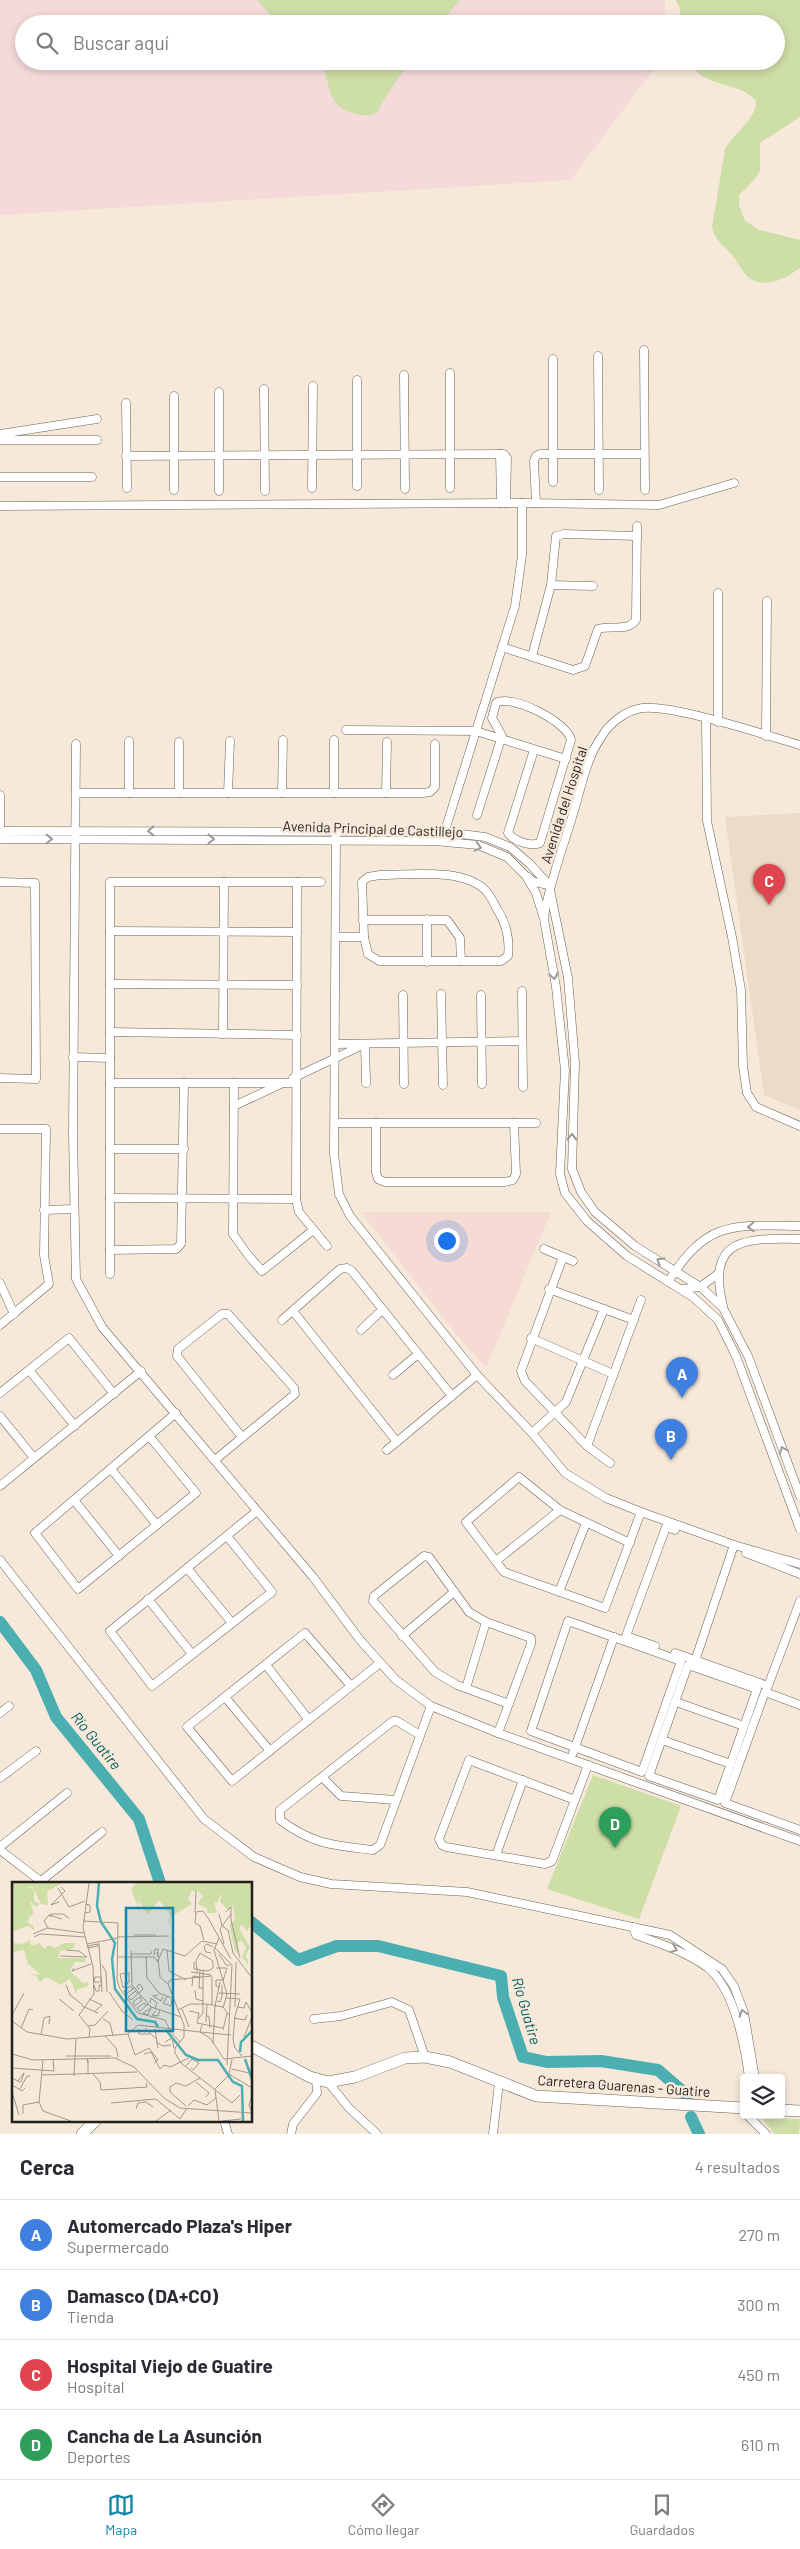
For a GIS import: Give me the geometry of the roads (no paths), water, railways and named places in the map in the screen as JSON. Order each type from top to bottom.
[{"type":"main road","points":[[252,2046],[322,2080]]},
{"type":"main road","name":"Carretera Guarenas - Guatire","points":[[322,2080],[355,2077],[405,2058],[425,2057],[450,2062],[499,2083],[545,2098],[740,2110]]},
{"type":"main road","points":[[785,2110],[800,2111]]},
{"type":"main road","points":[[82,2134],[94,2122]]},
{"type":"street","points":[[644,350],[645,490]]},
{"type":"street","points":[[598,356],[599,490]]},
{"type":"street","points":[[553,360],[553,482]]},
{"type":"street","points":[[450,373],[450,488]]},
{"type":"street","points":[[404,375],[405,490]]},
{"type":"street","points":[[357,380],[357,486]]},
{"type":"street","points":[[312,488],[313,386]]},
{"type":"street","points":[[264,389],[265,491]]},
{"type":"street","points":[[219,392],[219,491]]},
{"type":"street","points":[[174,396],[174,490]]},
{"type":"street","points":[[126,403],[127,488]]},
{"type":"street","points":[[0,434],[96,419]]},
{"type":"street","points":[[0,440],[97,440]]},
{"type":"street","points":[[126,456],[500,454],[504,503]]},
{"type":"street","points":[[536,503],[534,461],[540,454],[644,454]]},
{"type":"street","points":[[0,477],[92,477]]},
{"type":"street","points":[[0,506],[504,503],[659,505],[734,483]]},
{"type":"street","points":[[442,841],[515,606],[520,576],[522,503]]},
{"type":"street","points":[[502,647],[568,669],[580,669],[585,666],[598,629],[626,627],[633,624],[636,620],[637,526]]},
{"type":"street","points":[[532,656],[551,585],[556,536],[564,534],[637,536]]},
{"type":"street","points":[[551,585],[593,586]]},
{"type":"street","points":[[718,592],[718,722]]},
{"type":"street","points":[[766,736],[767,600]]},
{"type":"street","points":[[477,815],[501,740],[502,732],[492,718],[496,703],[506,700],[542,711],[568,733],[571,740],[540,843],[527,844],[511,837],[508,828],[534,750]]},
{"type":"street","name":"Avenida del Hospital","points":[[544,919],[549,884],[558,865],[592,753],[602,735],[618,719],[638,708],[670,710],[800,745]]},
{"type":"street","points":[[706,720],[707,821],[741,990],[743,1066],[747,1093],[756,1107],[800,1126]]},
{"type":"street","points":[[346,730],[476,732],[566,759]]},
{"type":"street","points":[[282,793],[283,740]]},
{"type":"street","points":[[334,740],[334,793]]},
{"type":"street","points":[[129,741],[129,793]]},
{"type":"street","points":[[228,793],[230,741]]},
{"type":"street","points":[[179,742],[179,793]]},
{"type":"street","points":[[386,793],[387,742]]},
{"type":"street","points":[[76,744],[73,1057],[76,1279],[102,1328],[141,1371],[313,1577],[360,1640],[380,1663],[396,1680],[431,1706],[498,1733],[797,1840],[799,1827],[725,1802],[766,1692],[800,1705]]},
{"type":"street","points":[[76,793],[423,793],[430,792],[435,787],[435,744]]},
{"type":"street","points":[[0,795],[0,831]]},
{"type":"street","name":"Avenida Principal de Castillejo","points":[[0,831],[75,835],[442,841],[478,845],[507,857],[526,876],[536,893],[544,919],[556,987],[565,1070],[560,1174],[565,1193],[587,1221],[627,1256],[679,1288],[718,1320],[736,1356],[800,1529]]},
{"type":"street","points":[[336,831],[334,1154],[339,1194],[350,1216],[477,1375],[532,1433],[565,1473],[606,1498],[733,1547]]},
{"type":"street","name":"Avenida Principal de Castillejo","points":[[0,839],[75,835],[336,831],[445,832],[486,837],[510,847],[549,884]]},
{"type":"street","points":[[450,875],[468,880],[486,891],[501,915],[510,941],[508,956],[501,961],[379,961],[368,954],[363,920],[362,882],[368,877],[450,875]]},
{"type":"street","name":"Avenida del Hospital","points":[[526,876],[534,882],[549,884]]},
{"type":"street","points":[[0,882],[35,883],[36,1079],[0,1078]]},
{"type":"street","points":[[110,1274],[110,882],[321,882]]},
{"type":"street","points":[[223,1034],[224,882]]},
{"type":"street","points":[[297,882],[296,1199],[299,1212],[312,1231],[326,1246]]},
{"type":"street","points":[[549,884],[569,987],[575,1063],[572,1169],[581,1192],[594,1212],[635,1246],[700,1287],[723,1308]]},
{"type":"street","points":[[427,919],[427,962]]},
{"type":"street","points":[[363,920],[447,920],[452,924],[460,938],[461,962]]},
{"type":"street","points":[[110,932],[297,932]]},
{"type":"street","points":[[336,937],[364,937]]},
{"type":"street","points":[[110,984],[297,985]]},
{"type":"street","points":[[522,991],[524,1088]]},
{"type":"street","points":[[441,994],[442,1085]]},
{"type":"street","points":[[403,995],[404,1084]]},
{"type":"street","points":[[481,995],[482,1084]]},
{"type":"street","points":[[110,1032],[297,1035]]},
{"type":"street","points":[[336,1044],[522,1041]]},
{"type":"street","points":[[234,1106],[283,1083],[295,1080],[365,1044]]},
{"type":"street","points":[[365,1044],[366,1083]]},
{"type":"street","points":[[73,1057],[110,1058]]},
{"type":"street","points":[[110,1083],[283,1083]]},
{"type":"street","points":[[110,1250],[176,1249],[181,1244],[184,1083]]},
{"type":"street","points":[[234,1083],[233,1234],[248,1256],[262,1271],[312,1231]]},
{"type":"street","points":[[335,1123],[536,1123]]},
{"type":"street","points":[[376,1123],[376,1172],[378,1179],[385,1182],[513,1180],[516,1174],[514,1123]]},
{"type":"street","points":[[0,1129],[46,1129],[44,1256],[49,1284],[0,1325]]},
{"type":"street","points":[[110,1149],[184,1149]]},
{"type":"street","points":[[110,1198],[296,1199]]},
{"type":"street","points":[[44,1210],[74,1209]]},
{"type":"street","points":[[668,1282],[675,1270],[698,1242],[723,1230],[800,1226]]},
{"type":"street","points":[[800,1239],[742,1242],[733,1246],[722,1258],[718,1274],[718,1285],[723,1308],[748,1356],[800,1496]]},
{"type":"street","points":[[544,1249],[573,1261]]},
{"type":"street","points":[[563,1257],[549,1289],[520,1370],[525,1381],[586,1446],[610,1463]]},
{"type":"street","points":[[282,1320],[340,1269],[346,1268],[352,1271],[417,1355],[452,1396]]},
{"type":"street","points":[[679,1288],[688,1290],[700,1287],[718,1274]]},
{"type":"street","points":[[0,1283],[14,1314]]},
{"type":"street","points":[[549,1289],[634,1320]]},
{"type":"street","points":[[586,1446],[641,1300]]},
{"type":"street","points":[[532,1433],[566,1402],[604,1309]]},
{"type":"street","points":[[361,1330],[382,1310]]},
{"type":"street","points":[[293,1311],[397,1442]]},
{"type":"street","points":[[215,1460],[242,1438],[294,1394],[294,1388],[228,1314],[222,1314],[178,1349],[177,1356],[242,1438]]},
{"type":"street","points":[[0,1393],[69,1338],[114,1394]]},
{"type":"street","points":[[531,1338],[613,1374]]},
{"type":"street","points":[[393,1375],[417,1355]]},
{"type":"street","points":[[29,1370],[75,1426]]},
{"type":"street","points":[[0,1486],[141,1371]]},
{"type":"street","points":[[387,1450],[477,1375]]},
{"type":"street","points":[[149,1436],[196,1493],[78,1589],[35,1533],[176,1413]]},
{"type":"street","points":[[0,1416],[34,1458]]},
{"type":"street","points":[[111,1469],[157,1525]]},
{"type":"street","points":[[630,1543],[560,1510],[519,1477],[466,1522],[504,1572],[605,1608],[630,1543],[641,1512]]},
{"type":"street","points":[[74,1500],[119,1556]]},
{"type":"street","points":[[496,1561],[560,1510]]},
{"type":"street","points":[[227,1536],[272,1592],[152,1686],[110,1631],[257,1511]]},
{"type":"street","points":[[559,1592],[586,1523]]},
{"type":"street","points":[[800,1564],[666,1527],[626,1636],[768,1686],[800,1601]]},
{"type":"street","points":[[695,1661],[733,1547]]},
{"type":"street","points":[[746,1553],[800,1574]]},
{"type":"street","points":[[498,1733],[509,1704],[531,1644],[531,1638],[486,1622],[469,1612],[429,1557],[424,1556],[374,1596],[373,1601],[435,1672],[466,1688],[509,1704]]},
{"type":"street","points":[[0,1560],[204,1819],[254,1857],[300,1877],[331,1884],[467,1892],[670,1935],[722,1968],[734,1986],[744,2013],[754,2074]]},
{"type":"street","points":[[187,1568],[232,1623]]},
{"type":"street","points":[[402,1636],[454,1592]]},
{"type":"street","points":[[148,1599],[192,1654]]},
{"type":"street","points":[[568,1621],[614,1637],[681,1661],[642,1772],[531,1731],[568,1621]]},
{"type":"street","points":[[466,1688],[486,1622]]},
{"type":"street","points":[[351,1686],[305,1634],[187,1727],[232,1782],[380,1663]]},
{"type":"street","points":[[571,1759],[614,1637]]},
{"type":"street","points":[[266,1664],[308,1720]]},
{"type":"street","points":[[688,1665],[757,1689],[718,1800],[649,1776],[676,1702],[688,1665]]},
{"type":"street","points":[[225,1697],[270,1751]]},
{"type":"street","points":[[676,1702],[744,1726]]},
{"type":"street","points":[[0,1713],[9,1706]]},
{"type":"street","points":[[420,1735],[397,1721],[393,1721],[280,1810],[280,1820],[308,1839],[324,1844],[373,1850],[380,1845],[431,1706]]},
{"type":"street","points":[[662,1740],[731,1764]]},
{"type":"street","points":[[0,1778],[36,1751]]},
{"type":"street","points":[[575,1800],[469,1760],[439,1838],[442,1845],[446,1847],[545,1864],[552,1861],[575,1800],[588,1765]]},
{"type":"street","points":[[322,1778],[341,1796],[396,1800]]},
{"type":"street","points":[[496,1856],[523,1780]]},
{"type":"street","points":[[675,1796],[679,1786]]},
{"type":"street","points":[[685,1799],[688,1790]]},
{"type":"street","points":[[67,1793],[0,1848],[42,1882],[102,1832]]},
{"type":"street","points":[[633,1927],[636,1935],[683,1953],[708,1968],[723,1985],[739,2030],[748,2074]]},
{"type":"street","points":[[314,2018],[341,2016],[392,2002],[409,2010],[425,2057]]},
{"type":"street","points":[[291,2134],[293,2124],[317,2093],[322,2080],[377,2134]]},
{"type":"street","points":[[493,2134],[499,2083]]},
{"type":"street","points":[[750,2119],[766,2134]]},
{"type":"waterway","name":"Río Guatire","points":[[0,1622],[36,1670],[56,1717],[139,1819],[160,1882]]},
{"type":"waterway","name":"Río Guatire","points":[[252,1923],[298,1960],[337,1946],[378,1946],[501,1976],[503,1997],[523,2057],[547,2062],[601,2061],[658,2070],[688,2096]]},
{"type":"waterway","name":"Río Guatire","points":[[691,2117],[699,2134]]},
{"type":"place","name":"Hospital Viejo de Guatire","points":[[769,905]]},
{"type":"place","name":"Automercado Plaza's Hiper","points":[[682,1398]]},
{"type":"place","name":"Damasco (DA+CO)","points":[[671,1460]]},
{"type":"place","name":"Cancha de La Asunción","points":[[615,1848]]}]
